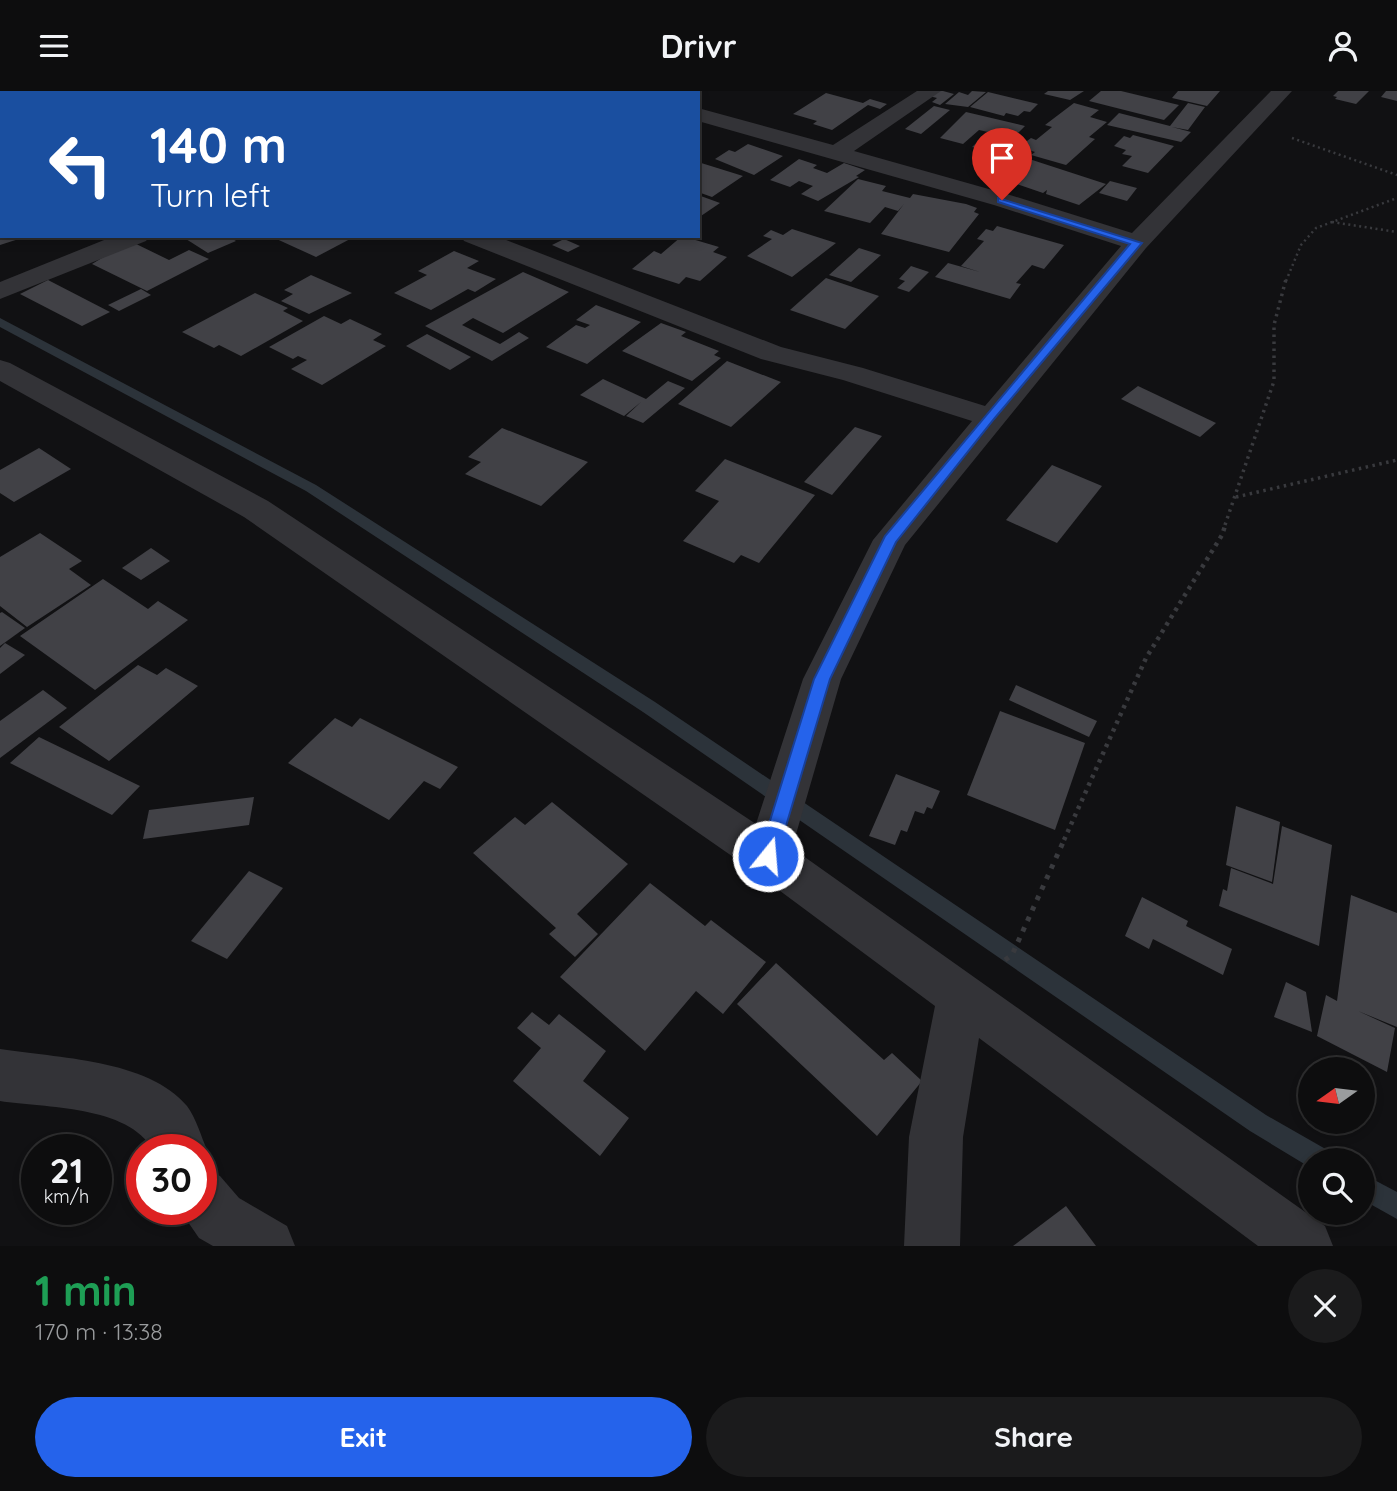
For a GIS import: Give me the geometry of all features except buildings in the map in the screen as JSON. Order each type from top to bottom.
[{"type":"street","points":[[835,154],[931,91]]},
{"type":"street","points":[[768,856],[822,679],[890,540],[1137,243],[1248,123],[1282,91]]},
{"type":"street","points":[[700,115],[1002,200],[1137,243]]},
{"type":"street","points":[[0,291],[132,238]]},
{"type":"street","points":[[478,238],[771,353],[853,374],[990,417]]},
{"type":"street","points":[[0,369],[256,509],[768,856],[1306,1246]]},
{"type":"street","points":[[932,1246],[936,1137],[961,996]]},
{"type":"street","points":[[0,1075],[105,1091],[143,1104],[168,1125],[172,1134]]},
{"type":"street","points":[[217,1215],[267,1246]]},
{"type":"path","points":[[1248,123],[1397,174]]},
{"type":"path","points":[[961,996],[1012,955],[1146,658],[1222,535],[1274,381],[1274,325],[1289,273],[1301,246],[1315,228],[1397,198]]},
{"type":"path","points":[[1331,222],[1397,232]]},
{"type":"path","points":[[1235,497],[1397,460]]},
{"type":"waterway","points":[[0,322],[311,488],[649,707],[1258,1123],[1300,1148]]},
{"type":"waterway","points":[[1375,1193],[1397,1206]]},
{"type":"route","points":[[768,856],[822,679],[890,540],[1137,243],[1002,200]]}]
